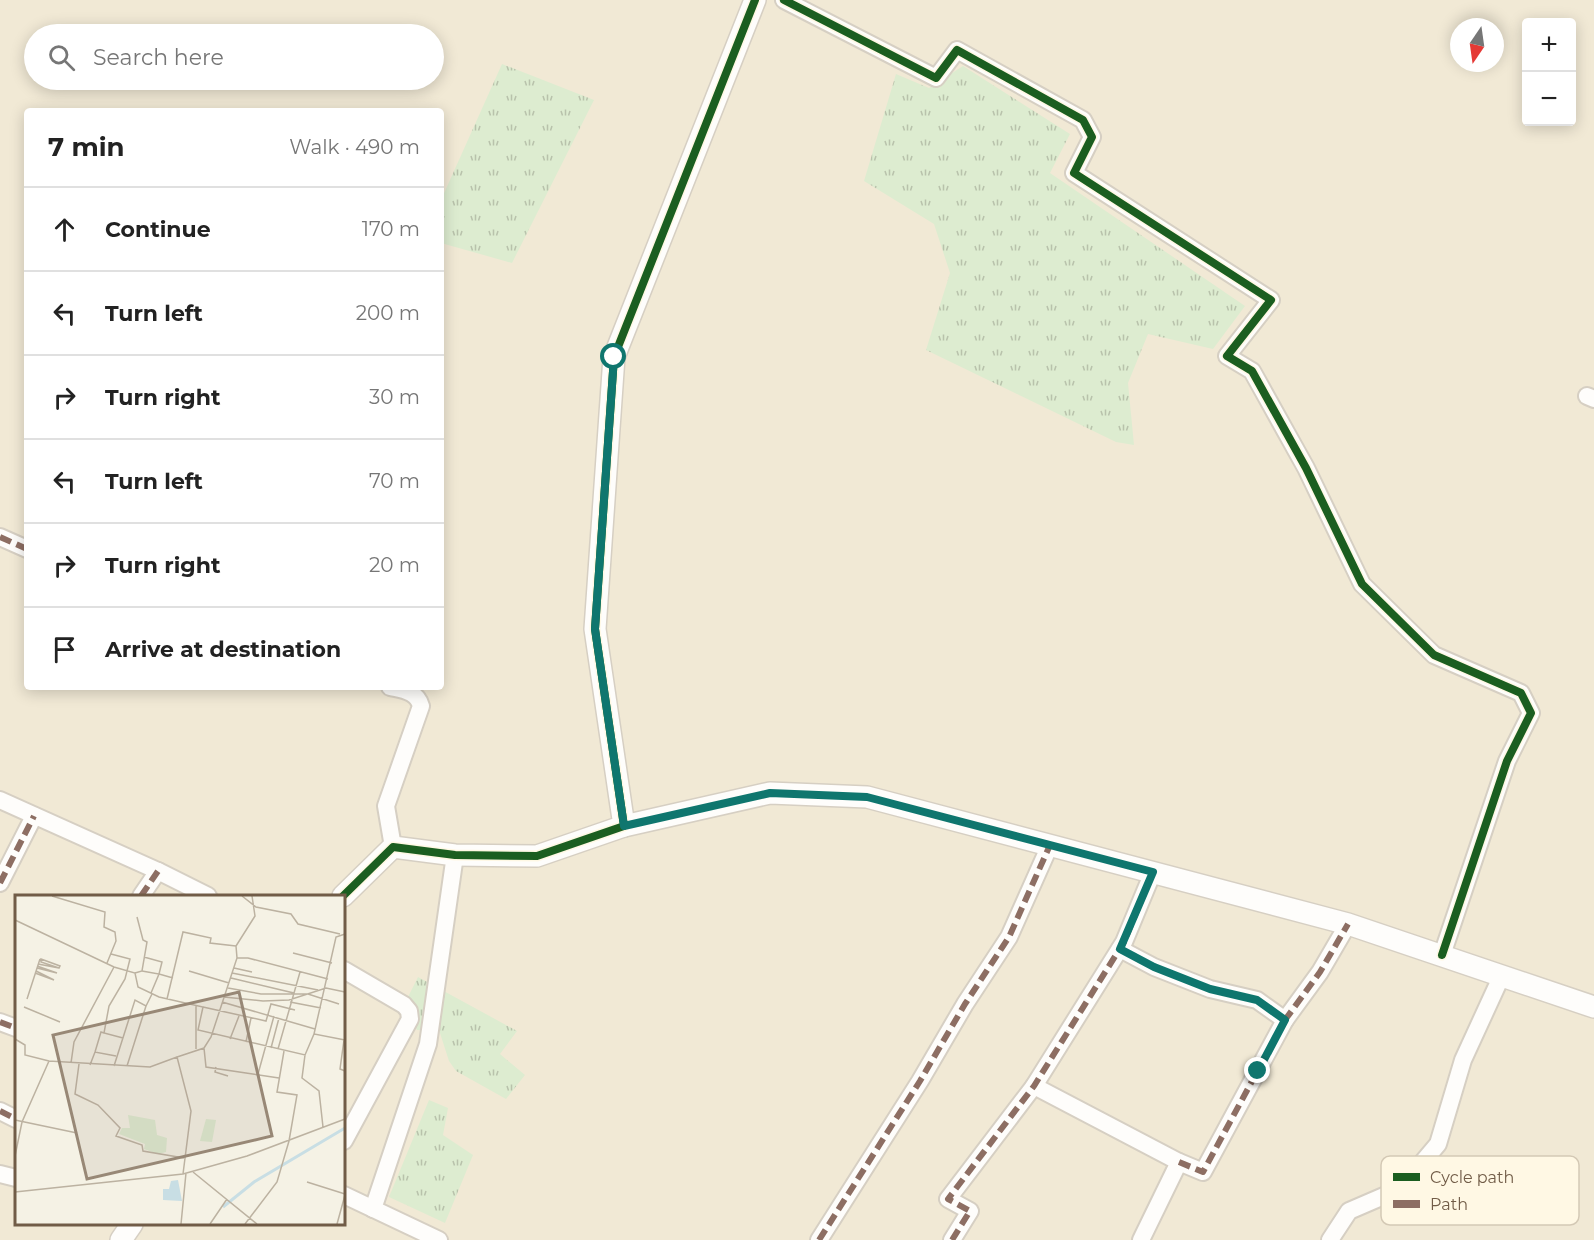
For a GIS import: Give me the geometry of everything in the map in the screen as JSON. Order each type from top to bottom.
[{"type":"street","points":[[624,826],[595,629],[614,357],[755,0]]},
{"type":"street","points":[[784,0],[936,78],[957,50],[1083,120],[1092,136],[1074,173],[1272,300],[1227,356],[1252,371],[1306,468],[1362,584],[1434,655],[1521,693],[1531,713],[1507,761],[1442,955]]},
{"type":"street","points":[[0,538],[24,548]]},
{"type":"street","points":[[393,848],[386,806],[420,706],[419,698],[400,690]]},
{"type":"street","points":[[393,848],[455,855],[537,856],[624,826],[770,793],[867,797],[1348,924],[1594,1007]]},
{"type":"street","points":[[0,800],[158,871],[204,895]]},
{"type":"street","points":[[0,883],[34,816]]},
{"type":"street","points":[[819,1240],[1009,937],[1050,845]]},
{"type":"street","points":[[345,895],[393,848]]},
{"type":"street","points":[[373,1209],[428,1044],[455,855]]},
{"type":"street","points":[[142,895],[158,871]]},
{"type":"street","points":[[952,1240],[970,1211],[948,1199],[1034,1086],[1120,949],[1153,872]]},
{"type":"street","points":[[1034,1086],[1179,1162],[1203,1172],[1285,1020],[1320,972],[1348,924]]},
{"type":"street","points":[[1120,949],[1154,967],[1210,989],[1257,1000],[1285,1020]]},
{"type":"street","points":[[345,971],[404,1005],[409,1011],[410,1019],[345,1139]]},
{"type":"street","points":[[1428,1156],[1438,1144],[1463,1060],[1502,975]]},
{"type":"street","points":[[0,1022],[15,1028]]},
{"type":"street","points":[[0,1112],[15,1119]]},
{"type":"street","points":[[1141,1240],[1179,1162]]},
{"type":"street","points":[[0,1174],[15,1178]]},
{"type":"street","points":[[345,1195],[439,1240]]},
{"type":"street","points":[[1330,1240],[1349,1211],[1381,1197]]},
{"type":"shaded area","points":[[0,0],[1594,0],[1594,1240],[0,1240]]},
{"type":"green space","points":[[502,64],[594,100],[512,263],[444,244],[444,193]]},
{"type":"green space","points":[[963,66],[1070,134],[1050,173],[1245,306],[1213,349],[1148,334],[1128,383],[1134,445],[1116,442],[926,350],[950,273],[934,224],[864,181],[896,74],[929,88]]},
{"type":"green space","points":[[418,977],[517,1031],[500,1054],[525,1075],[506,1099],[456,1071],[449,1061],[439,1030],[417,1030],[404,1005]]},
{"type":"green space","points":[[429,1100],[448,1108],[443,1135],[473,1155],[445,1223],[389,1197]]},
{"type":"marked path","points":[[0,537],[24,548]]},
{"type":"marked path","points":[[0,883],[34,816]]},
{"type":"marked path","points":[[819,1240],[1009,937],[1050,845]]},
{"type":"marked path","points":[[142,895],[158,871]]},
{"type":"marked path","points":[[952,1240],[970,1211],[948,1199],[1034,1086],[1124,942],[1153,872]]},
{"type":"marked path","points":[[1120,949],[1154,967],[1210,989],[1257,1000],[1285,1020],[1320,972],[1348,924]]},
{"type":"marked path","points":[[1179,1162],[1203,1172],[1285,1020]]},
{"type":"marked path","points":[[0,1022],[15,1028]]},
{"type":"marked path","points":[[0,1111],[15,1118]]},
{"type":"cycle path","points":[[344,895],[393,847],[455,855],[537,856],[624,826],[595,629],[614,357],[755,0]]},
{"type":"cycle path","points":[[784,0],[936,78],[957,50],[1083,120],[1092,137],[1074,173],[1271,300],[1227,356],[1252,371],[1306,468],[1362,584],[1434,655],[1521,693],[1531,713],[1507,761],[1442,955]]},
{"type":"route","points":[[614,357],[595,629],[624,826],[770,793],[867,797],[1153,872],[1120,949],[1154,967],[1210,989],[1257,1000],[1285,1020],[1258,1071]]}]
